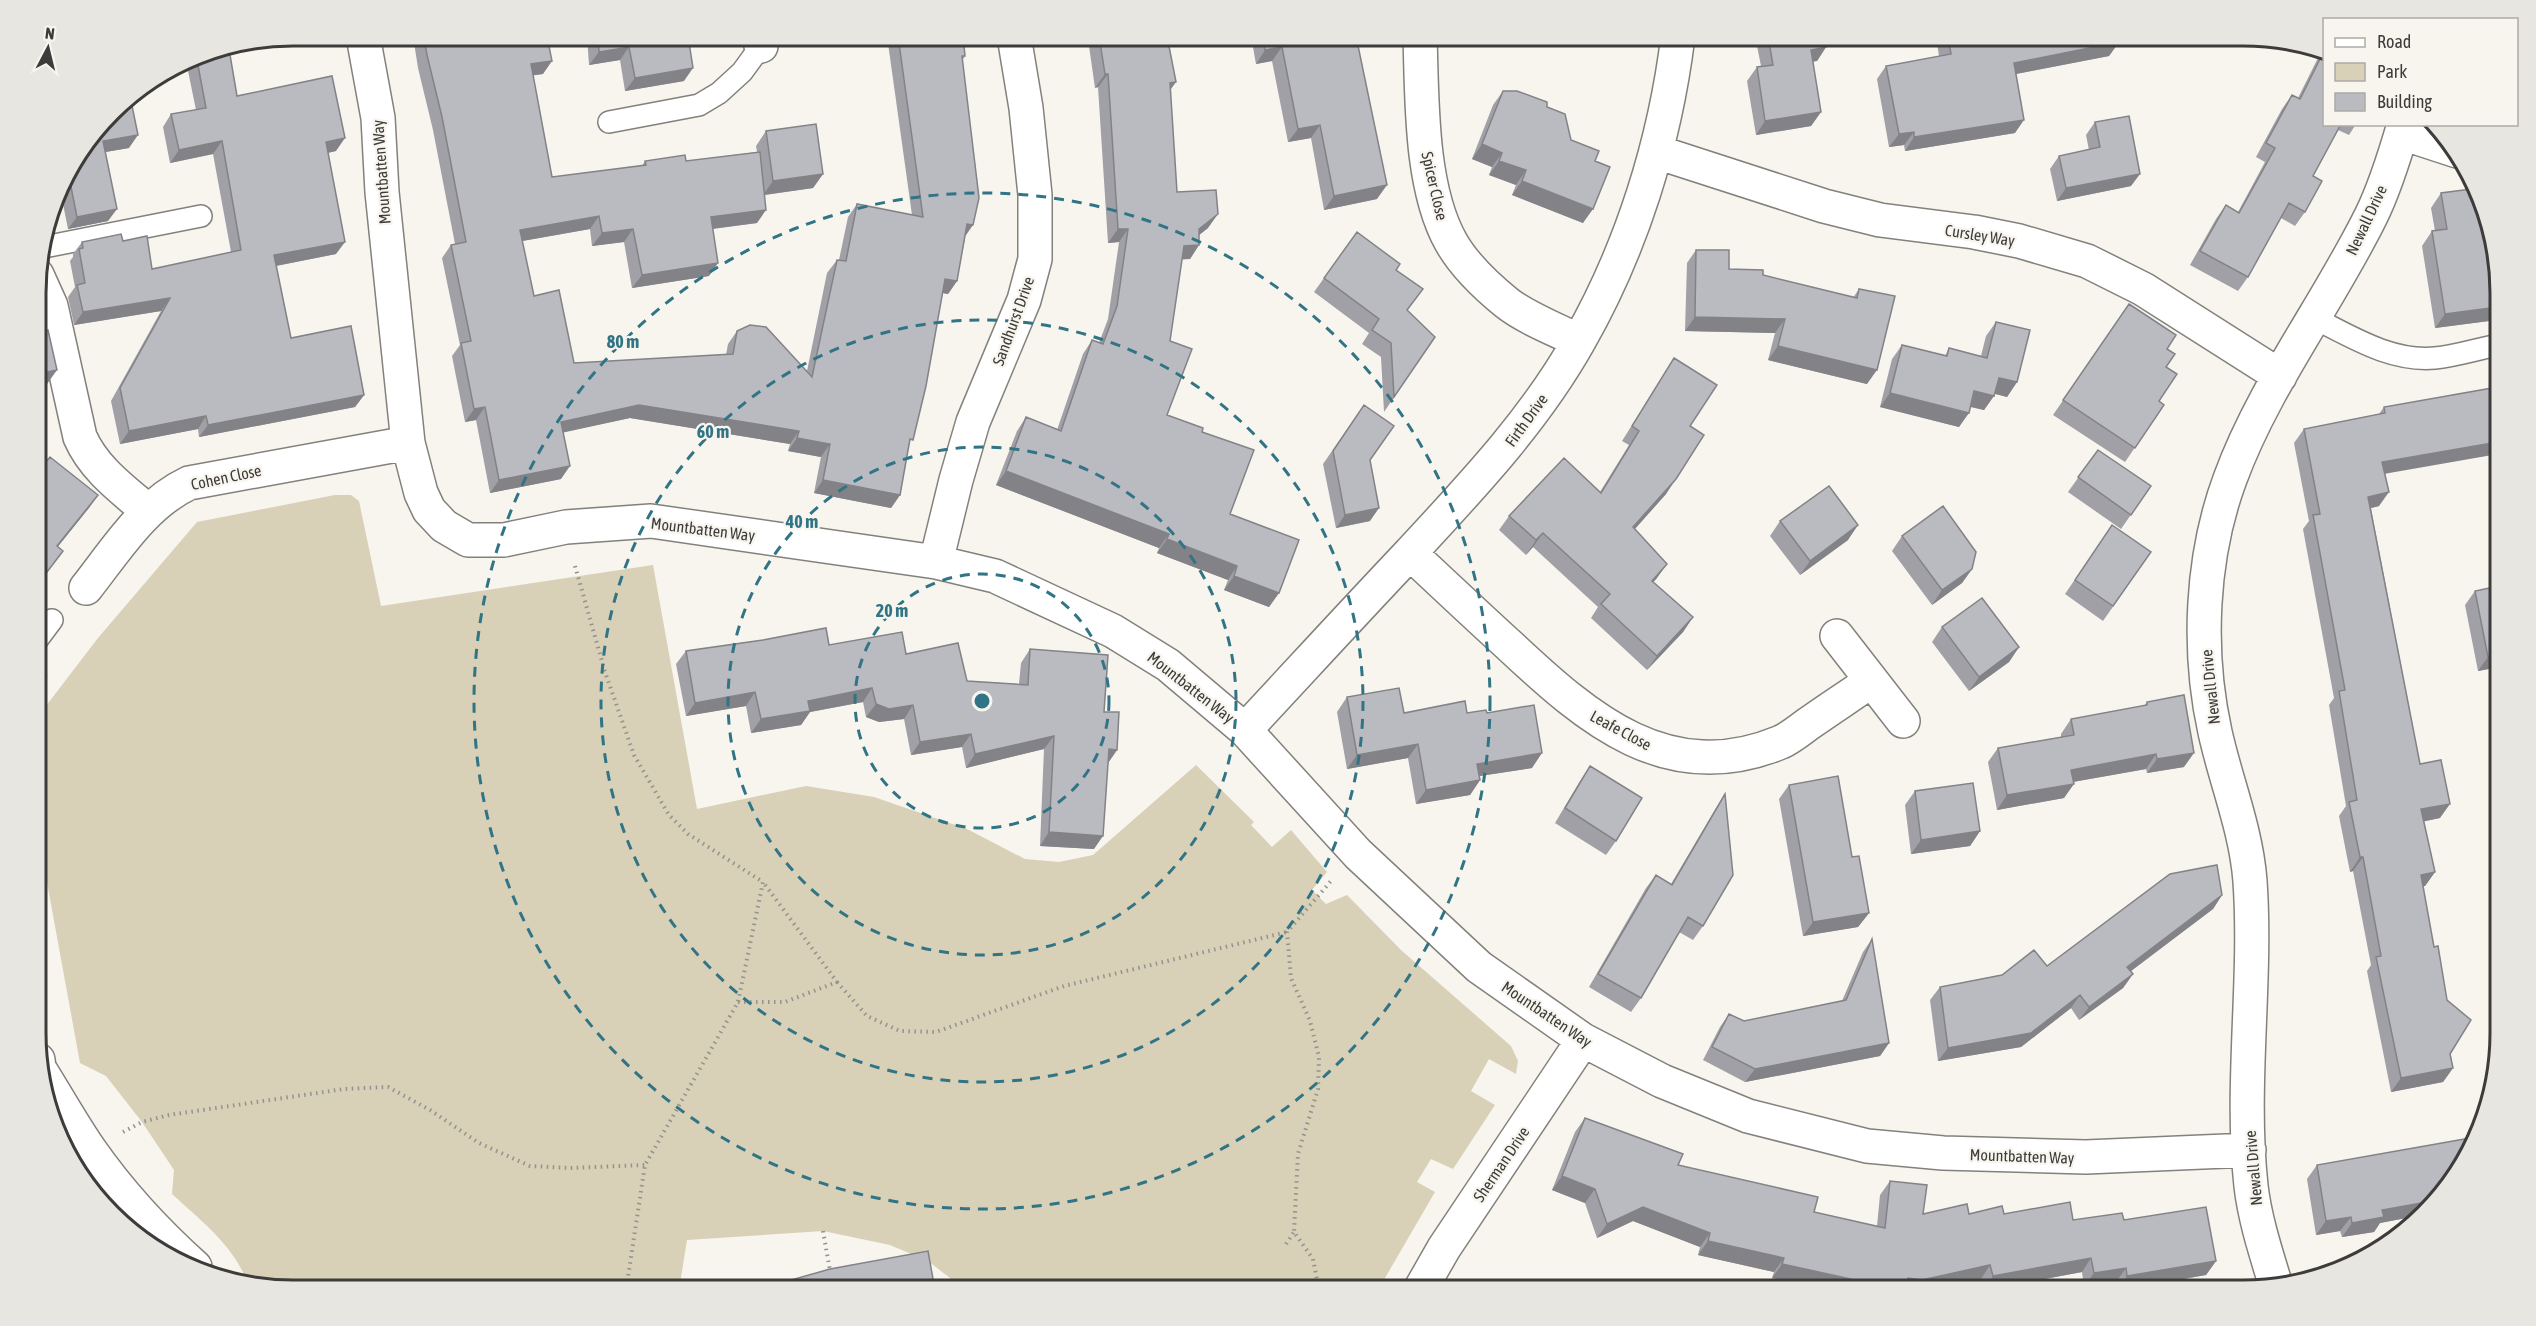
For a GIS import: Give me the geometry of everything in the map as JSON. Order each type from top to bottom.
[{"type":"street","name":"Mountbatten Way","points":[[365,46],[378,118],[385,224],[408,443],[421,493],[429,510],[444,526],[468,540],[504,540],[566,527],[651,521],[936,562],[994,576],[1113,631],[1168,665],[1245,730],[1358,854],[1479,968],[1583,1040],[1662,1081],[1748,1116],[1867,1146],[1943,1153],[2086,1157],[2249,1150]]},
{"type":"street","name":"Sandhurst Drive","points":[[936,562],[973,422],[1024,300],[1035,259],[1035,195],[1026,108],[1016,46]]},
{"type":"street","name":"Spicer Close","points":[[1420,46],[1424,133],[1439,212],[1451,242],[1468,266],[1508,303],[1579,341]]},
{"type":"street","name":"Firth Drive","points":[[1245,730],[1481,477],[1511,442],[1579,341],[1626,245],[1657,152],[1676,46]]},
{"type":"street","points":[[2403,129],[2440,144]]},
{"type":"street","name":"Newall Drive","points":[[2274,1277],[2251,1188],[2249,879],[2239,816],[2215,733],[2208,693],[2206,621],[2208,563],[2229,480],[2250,433],[2373,213],[2403,129]]},
{"type":"street","name":"Cursley Way","points":[[1657,152],[1880,220],[2008,239],[2086,261],[2143,289],[2280,376]]},
{"type":"street","points":[[46,314],[80,437],[86,449],[93,462],[148,512]]},
{"type":"street","name":"Cohen Close","points":[[86,588],[148,512],[172,491],[189,483],[408,443]]},
{"type":"street","name":"Leafe Close","points":[[1410,553],[1560,693],[1599,720],[1638,742],[1671,754],[1715,759],[1742,754],[1783,741],[1872,681]]},
{"type":"street","points":[[1837,636],[1903,721]]},
{"type":"street","name":"Sherman Drive","points":[[1426,1280],[1444,1248],[1583,1040]]},
{"type":"street","points":[[53,1088],[90,1150],[129,1200],[175,1249]]},
{"type":"lane","points":[[609,122],[699,105],[719,93],[742,72],[757,46]]},
{"type":"lane","points":[[51,246],[201,216]]},
{"type":"lane","points":[[2314,318],[2372,348],[2416,358],[2435,358],[2490,347]]},
{"type":"lane","points":[[46,628],[52,620]]},
{"type":"path","points":[[566,527],[605,672],[634,755],[669,815],[688,834],[763,882],[837,982],[867,1016],[900,1031],[936,1032],[1064,986],[1287,932],[1316,896],[1358,854]]},
{"type":"path","points":[[628,1280],[645,1165],[738,1002],[763,882]]},
{"type":"path","points":[[1286,1244],[1294,1232],[1298,1154],[1318,1089],[1319,1057],[1310,1021],[1291,978],[1287,932]]},
{"type":"path","points":[[738,1002],[785,1002],[837,982]]},
{"type":"path","points":[[90,1150],[142,1122],[169,1115],[344,1089],[388,1087],[430,1110],[479,1143],[530,1166],[570,1168],[645,1165]]},
{"type":"path","points":[[823,1231],[831,1278]]},
{"type":"path","points":[[1294,1232],[1312,1259],[1317,1280]]},
{"type":"green space","points":[[335,495],[351,495],[359,501],[381,606],[653,565],[697,809],[806,786],[874,797],[967,829],[1025,859],[1059,862],[1093,855],[1196,765],[1254,822],[1251,825],[1272,847],[1291,830],[1327,872],[1312,890],[1326,904],[1347,895],[1401,950],[1511,1046],[1518,1061],[1516,1074],[1489,1059],[1471,1091],[1495,1105],[1453,1169],[1431,1159],[1417,1182],[1435,1192],[1384,1280],[952,1280],[928,1261],[890,1245],[823,1231],[687,1240],[681,1280],[293,1280],[244,1275],[224,1243],[172,1194],[174,1170],[142,1122],[106,1076],[80,1063],[46,877],[46,706],[98,638],[197,522]]},
{"type":"building","points":[[426,46],[549,46],[552,61],[531,64],[552,177],[646,165],[645,161],[685,155],[686,161],[760,152],[766,210],[711,217],[718,263],[642,275],[633,229],[602,233],[599,216],[520,230],[534,296],[559,290],[574,363],[733,354],[737,331],[750,325],[766,327],[812,377],[837,260],[846,261],[857,204],[923,217],[899,46],[964,46],[965,56],[962,56],[979,198],[973,225],[967,224],[957,281],[945,279],[926,386],[913,440],[910,439],[900,495],[823,480],[830,444],[797,438],[799,431],[639,405],[561,422],[570,466],[499,480],[485,407],[474,409],[461,343],[471,341],[451,245],[466,242],[442,117]]},
{"type":"building","points":[[599,46],[690,46],[693,68],[635,78],[629,47],[599,52]]},
{"type":"building","points":[[1101,46],[1169,46],[1176,82],[1170,83],[1177,192],[1216,190],[1218,214],[1199,229],[1199,245],[1184,246],[1170,341],[1192,349],[1167,415],[1203,428],[1202,432],[1254,450],[1230,514],[1299,540],[1279,593],[1234,576],[1237,566],[1167,539],[1169,534],[1006,471],[1026,417],[1061,431],[1092,340],[1103,344],[1117,306],[1128,229],[1118,229],[1108,74],[1105,74]]},
{"type":"building","points":[[1264,46],[1358,46],[1387,185],[1334,196],[1320,125],[1298,129],[1282,47],[1265,50]]},
{"type":"building","points":[[1770,46],[1826,46],[1811,50],[1821,112],[1765,121],[1757,67],[1773,65]]},
{"type":"building","points":[[1950,46],[2099,46],[2014,63],[2024,120],[1914,137],[1914,132],[1899,134],[1886,66],[1951,54]]},
{"type":"building","points":[[229,55],[237,96],[332,76],[345,138],[326,142],[345,242],[274,255],[291,338],[351,326],[364,395],[208,425],[206,416],[129,431],[120,388],[170,298],[83,312],[77,285],[85,283],[79,249],[83,248],[82,242],[121,234],[123,241],[147,236],[152,269],[241,250],[222,141],[179,150],[171,114],[206,108],[198,65]]},
{"type":"building","points":[[2320,59],[2323,60],[2323,126],[2340,126],[2313,176],[2322,181],[2305,212],[2289,203],[2248,277],[2200,251],[2226,205],[2239,213],[2275,148],[2266,143],[2292,95],[2300,99]]},
{"type":"building","points":[[1503,91],[1517,91],[1547,102],[1547,107],[1565,114],[1571,140],[1599,151],[1595,161],[1610,167],[1593,209],[1522,181],[1526,170],[1499,161],[1502,153],[1482,144]]},
{"type":"building","points":[[132,107],[138,135],[103,141],[117,209],[77,217],[72,184],[97,143]]},
{"type":"building","points":[[2129,116],[2140,174],[2066,188],[2059,156],[2100,147],[2095,122]]},
{"type":"building","points":[[816,124],[823,174],[773,181],[766,131]]},
{"type":"building","points":[[2467,190],[2471,199],[2485,245],[2490,308],[2445,314],[2432,231],[2447,229],[2441,193]]},
{"type":"building","points":[[1357,232],[1400,264],[1396,270],[1423,289],[1407,310],[1435,337],[1394,397],[1391,343],[1372,330],[1379,319],[1324,278]]},
{"type":"building","points":[[1696,250],[1729,250],[1729,269],[1763,270],[1763,275],[1857,298],[1859,289],[1895,296],[1877,370],[1778,346],[1785,319],[1695,317]]},
{"type":"building","points":[[2129,304],[2176,335],[2167,349],[2175,354],[2166,367],[2177,374],[2159,401],[2164,405],[2135,448],[2063,400]]},
{"type":"building","points":[[1996,322],[2030,330],[2017,382],[1999,378],[1994,396],[1974,391],[1969,413],[1890,393],[1902,345],[1947,356],[1949,348],[1987,358]]},
{"type":"building","points":[[46,330],[48,330],[57,370],[46,372]]},
{"type":"building","points":[[1674,358],[1717,385],[1690,426],[1704,435],[1676,479],[1633,527],[1667,564],[1652,581],[1693,617],[1657,656],[1601,604],[1610,594],[1543,533],[1536,540],[1509,516],[1564,458],[1601,493],[1639,431],[1632,426]]},
{"type":"building","points":[[2490,388],[2490,443],[2382,462],[2389,492],[2368,497],[2420,764],[2441,760],[2450,804],[2421,809],[2435,872],[2421,875],[2434,947],[2438,946],[2447,1000],[2471,1020],[2450,1054],[2453,1068],[2401,1078],[2376,957],[2381,956],[2363,857],[2360,857],[2349,802],[2357,800],[2339,691],[2345,690],[2313,515],[2320,514],[2304,429],[2385,413],[2384,407]]},
{"type":"building","points":[[1364,405],[1394,426],[1370,460],[1379,508],[1345,515],[1333,451]]},
{"type":"building","points":[[2098,450],[2151,486],[2131,515],[2078,477]]},
{"type":"building","points":[[50,457],[98,495],[57,546],[63,551],[46,573],[46,462]]},
{"type":"building","points":[[1829,486],[1858,525],[1810,561],[1780,521]]},
{"type":"building","points":[[1943,506],[1976,552],[1972,569],[1942,590],[1902,536]]},
{"type":"building","points":[[2112,525],[2151,552],[2113,606],[2075,580]]},
{"type":"building","points":[[2490,588],[2490,657],[2488,657],[2475,591]]},
{"type":"building","points":[[1982,598],[2019,647],[1979,677],[1942,627]]},
{"type":"building","points":[[826,628],[829,645],[902,632],[906,654],[958,643],[967,681],[1028,685],[1030,649],[1108,655],[1104,712],[1119,712],[1117,750],[1109,749],[1103,836],[1049,832],[1054,736],[975,754],[971,734],[920,742],[913,705],[889,709],[876,704],[872,688],[808,701],[810,711],[761,719],[755,692],[695,703],[686,651]]},
{"type":"building","points":[[1399,688],[1404,713],[1465,701],[1467,713],[1486,710],[1487,713],[1534,705],[1542,753],[1477,764],[1480,780],[1426,790],[1418,744],[1357,755],[1347,697]]},
{"type":"building","points":[[2184,695],[2194,753],[2157,759],[2156,754],[2071,770],[2074,784],[2007,795],[1998,748],[2074,735],[2071,719],[2147,705],[2147,702]]},
{"type":"building","points":[[1590,766],[1642,798],[1616,841],[1565,808]]},
{"type":"building","points":[[1838,776],[1852,857],[1859,856],[1869,913],[1813,922],[1789,785]]},
{"type":"building","points":[[1973,783],[1980,831],[1921,840],[1915,791]]},
{"type":"building","points":[[1725,794],[1733,875],[1703,926],[1688,917],[1641,998],[1598,974],[1656,875],[1672,885]]},
{"type":"building","points":[[2217,865],[2222,895],[2127,967],[2133,974],[2089,1007],[2080,995],[2031,1033],[1948,1048],[1940,987],[2002,975],[2034,950],[2047,966],[2170,874]]},
{"type":"building","points":[[1872,939],[1889,1043],[1755,1069],[1712,1047],[1729,1014],[1744,1021],[1846,1000]]},
{"type":"building","points":[[1585,1118],[1683,1154],[1678,1165],[1818,1197],[1814,1212],[1885,1228],[1890,1181],[1927,1185],[1923,1214],[1967,1204],[1969,1214],[2002,1206],[2004,1214],[2070,1202],[2073,1220],[2122,1213],[2124,1220],[2206,1207],[2216,1261],[2127,1276],[2126,1268],[2094,1273],[2091,1258],[1993,1276],[1990,1265],[1922,1280],[1908,1278],[1908,1280],[1851,1280],[1782,1264],[1784,1258],[1708,1241],[1710,1233],[1643,1207],[1607,1224],[1595,1189],[1562,1176]]},
{"type":"building","points":[[2465,1139],[2439,1183],[2421,1203],[2382,1210],[2384,1217],[2352,1223],[2351,1217],[2326,1221],[2317,1165]]},
{"type":"building","points":[[928,1251],[933,1280],[791,1280],[830,1269]]}]
